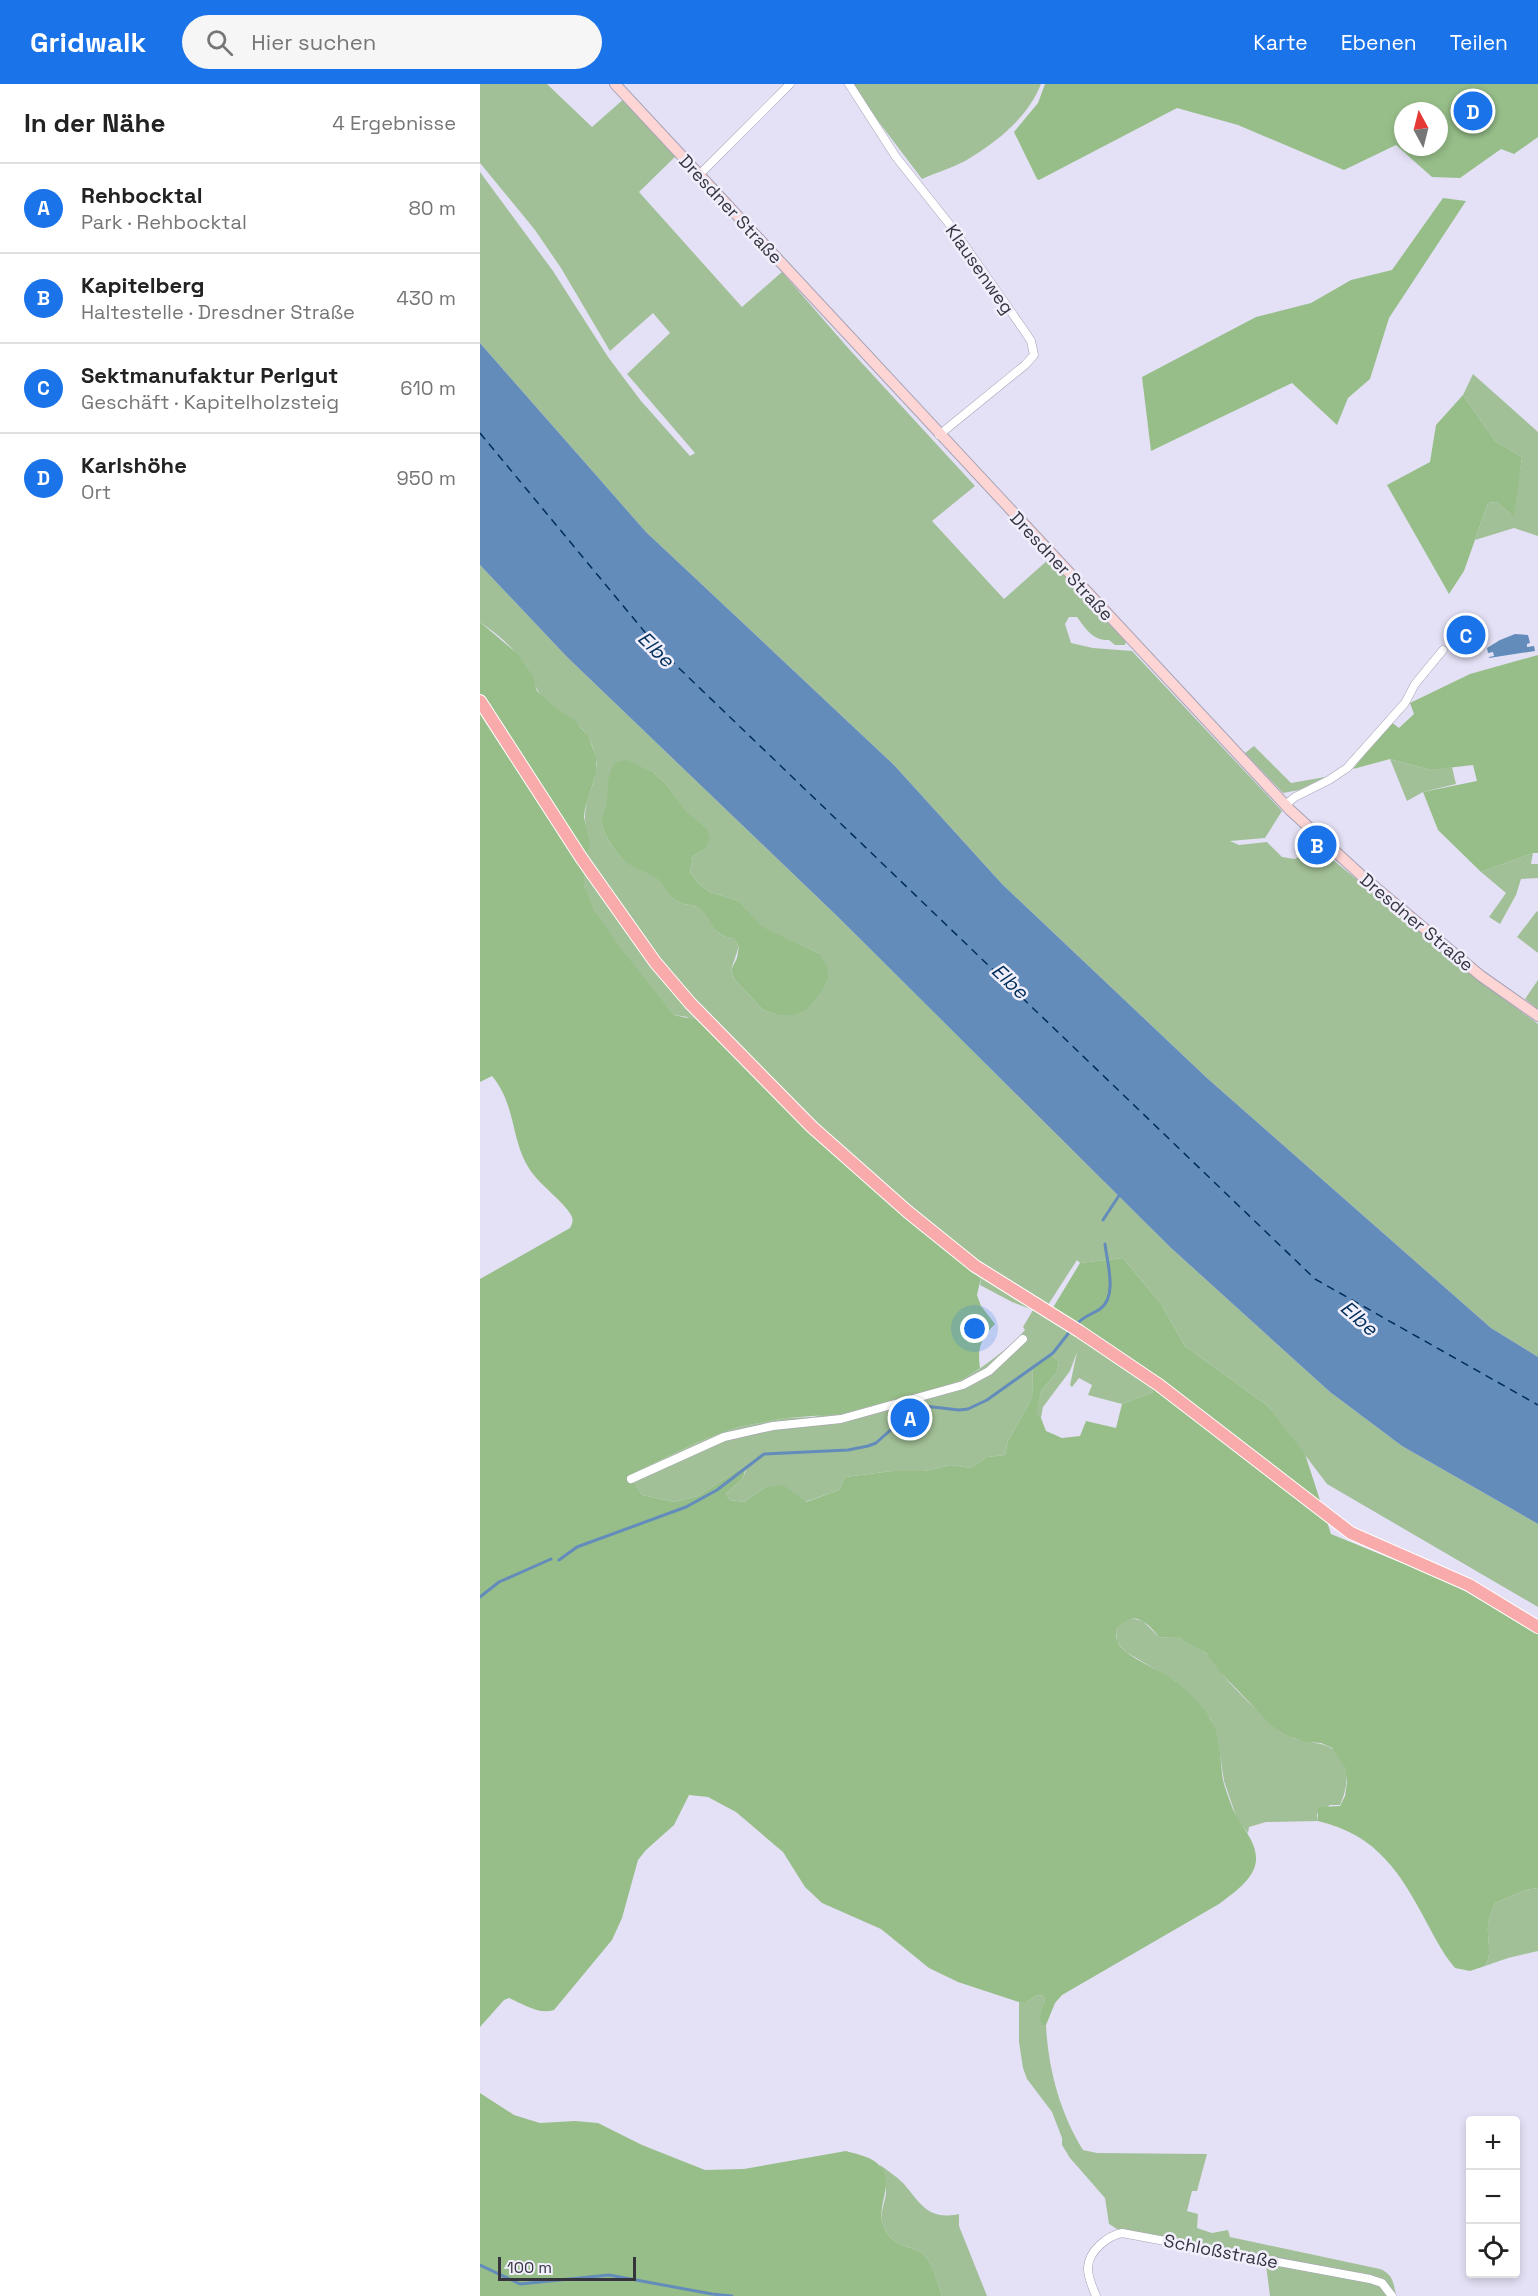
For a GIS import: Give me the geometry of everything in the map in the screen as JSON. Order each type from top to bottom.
[{"type":"main road","name":"Dresdner Straße","points":[[615,84],[1285,805],[1362,876],[1480,976],[1538,1016]]},
{"type":"main road","points":[[480,701],[582,859],[655,962],[690,1003],[812,1127],[915,1218],[975,1266],[1079,1331],[1159,1385],[1351,1533],[1469,1585],[1538,1627]]},
{"type":"street","points":[[700,174],[790,84]]},
{"type":"street","name":"Klausenweg","points":[[849,84],[896,157],[954,230],[1023,329],[1034,349],[1034,355],[1025,365],[939,435]]},
{"type":"street","points":[[1285,805],[1347,768],[1405,704],[1415,684],[1443,650]]},
{"type":"street","points":[[631,1479],[724,1437],[773,1426],[841,1419],[963,1384],[989,1371],[1023,1339]]},
{"type":"street","name":"Schloßstraße","points":[[1096,2296],[1089,2274],[1090,2260],[1106,2240],[1113,2235],[1122,2234],[1371,2279],[1382,2283],[1392,2296]]},
{"type":"green space","points":[[480,84],[547,84],[592,127],[626,97],[679,153],[639,192],[742,307],[782,272],[849,349],[975,486],[932,521],[1004,599],[1049,559],[1126,642],[1125,645],[1115,645],[1109,640],[1099,639],[1090,633],[1077,617],[1069,617],[1065,624],[1071,643],[1093,648],[1132,651],[1282,811],[1265,838],[1230,841],[1239,845],[1267,842],[1282,857],[1295,859],[1315,845],[1477,979],[1538,1024],[1538,1357],[1491,1328],[1207,1078],[1002,884],[894,765],[646,532],[480,343],[480,172],[553,271],[608,357],[641,401],[690,456],[695,453],[627,374],[670,333],[653,313],[610,351],[561,268],[535,230],[480,163]]},
{"type":"green space","points":[[853,84],[1041,84],[1028,107],[1012,127],[1002,135],[965,161],[922,179],[866,105]]},
{"type":"green space","points":[[1045,84],[1538,84],[1538,137],[1514,154],[1501,149],[1460,178],[1432,177],[1408,156],[1448,156],[1448,102],[1394,102],[1394,146],[1344,170],[1238,125],[1177,108],[1039,180],[1014,132],[1038,103]]},
{"type":"green space","points":[[1443,198],[1466,201],[1389,318],[1370,379],[1348,398],[1337,425],[1292,383],[1151,451],[1142,377],[1256,317],[1311,303],[1351,280],[1392,270]]},
{"type":"green space","points":[[1473,374],[1538,432],[1538,536],[1514,528],[1475,540],[1488,503],[1497,502],[1513,516],[1522,457],[1495,441],[1463,395]]},
{"type":"green space","points":[[1463,395],[1495,441],[1522,457],[1514,517],[1497,502],[1488,503],[1464,571],[1449,594],[1387,485],[1430,462],[1436,425]]},
{"type":"green space","points":[[480,565],[567,657],[837,916],[1170,1247],[1330,1392],[1402,1446],[1538,1524],[1538,1607],[1327,1484],[1268,1406],[1185,1346],[1161,1304],[1123,1258],[1080,1263],[1077,1260],[1046,1308],[1144,1380],[1153,1392],[1122,1404],[1088,1395],[1092,1385],[1079,1378],[1072,1387],[1070,1385],[1077,1352],[1070,1371],[1043,1407],[1041,1418],[1035,1415],[1041,1391],[1057,1372],[1059,1362],[1050,1353],[1033,1366],[1032,1398],[1008,1441],[1005,1455],[987,1457],[971,1468],[951,1465],[925,1471],[892,1471],[845,1477],[839,1490],[805,1502],[764,1488],[744,1502],[730,1500],[726,1494],[743,1478],[749,1463],[698,1496],[674,1502],[642,1495],[630,1475],[696,1443],[738,1427],[786,1418],[813,1417],[967,1377],[998,1355],[1025,1330],[1023,1327],[1033,1310],[980,1285],[981,1277],[975,1266],[958,1259],[942,1248],[854,1174],[687,1017],[674,1015],[637,970],[598,917],[584,886],[585,817],[596,772],[595,754],[590,741],[577,724],[545,700],[526,666],[515,652],[480,622]],"holes":[[[654,773],[666,784],[686,813],[706,827],[705,849],[693,856],[690,872],[698,883],[710,892],[739,901],[760,926],[818,953],[794,1015],[777,1015],[763,1010],[735,980],[731,970],[739,946],[733,938],[721,935],[702,909],[676,900],[658,879],[627,862],[616,852],[607,838],[602,817],[609,805]]]},
{"type":"green space","points":[[480,622],[519,655],[533,676],[537,691],[574,720],[588,736],[596,756],[596,773],[584,817],[590,844],[584,867],[584,886],[594,910],[622,950],[674,1015],[701,1021],[784,1108],[845,1165],[961,1263],[975,1266],[981,1277],[977,1295],[981,1306],[995,1324],[981,1344],[980,1368],[967,1377],[947,1385],[840,1414],[786,1418],[738,1427],[696,1443],[630,1475],[642,1495],[674,1502],[698,1496],[749,1463],[743,1478],[726,1494],[730,1500],[744,1502],[764,1488],[783,1485],[806,1502],[839,1490],[845,1477],[892,1471],[925,1471],[951,1465],[971,1468],[987,1457],[1005,1455],[1008,1441],[1032,1398],[1033,1366],[1050,1353],[1059,1362],[1057,1372],[1041,1391],[1036,1414],[1041,1418],[1046,1431],[1062,1438],[1080,1436],[1086,1421],[1116,1428],[1122,1404],[1153,1392],[1144,1380],[1051,1311],[1080,1263],[1123,1258],[1161,1304],[1185,1346],[1268,1406],[1305,1454],[1331,1534],[1453,1584],[1538,1634],[1538,1888],[1526,1890],[1495,1903],[1488,1925],[1489,1954],[1485,1966],[1470,1971],[1455,1968],[1440,1947],[1408,1889],[1385,1859],[1357,1836],[1339,1827],[1318,1821],[1318,1807],[1340,1806],[1345,1796],[1347,1782],[1345,1768],[1332,1748],[1321,1743],[1305,1742],[1288,1736],[1271,1725],[1221,1673],[1206,1653],[1180,1638],[1159,1637],[1144,1622],[1133,1619],[1127,1620],[1116,1630],[1118,1643],[1136,1659],[1180,1685],[1203,1708],[1214,1725],[1224,1783],[1235,1814],[1254,1846],[1255,1867],[1247,1880],[1219,1904],[1062,1995],[1055,2003],[1046,2025],[1042,2025],[1040,2019],[1044,1996],[1037,1995],[1027,2002],[1019,2002],[958,1982],[929,1968],[881,1929],[822,1903],[805,1887],[783,1852],[736,1812],[708,1797],[689,1795],[674,1825],[638,1860],[622,1918],[612,1940],[554,2010],[537,2010],[509,1998],[504,2000],[480,2027],[480,1279],[570,1228],[573,1220],[568,1210],[530,1170],[519,1147],[510,1111],[500,1087],[492,1076],[480,1082]]},
{"type":"green space","points":[[1538,655],[1538,853],[1481,872],[1438,830],[1423,792],[1477,781],[1473,765],[1430,770],[1390,759],[1353,769],[1391,722],[1399,728],[1414,714],[1410,703],[1470,674]]},
{"type":"green space","points":[[1254,746],[1291,783],[1331,776],[1299,790],[1283,793],[1245,753]]},
{"type":"green space","points":[[1390,759],[1430,770],[1452,767],[1456,784],[1423,792],[1407,801]]},
{"type":"green space","points":[[626,760],[654,773],[666,784],[686,812],[706,827],[710,838],[705,849],[693,856],[690,872],[698,883],[710,892],[739,901],[761,926],[818,953],[827,966],[828,978],[821,992],[807,1009],[794,1015],[777,1015],[763,1010],[735,980],[731,970],[737,958],[739,946],[733,938],[720,934],[702,911],[695,906],[676,900],[657,879],[632,866],[616,851],[604,830],[602,816],[606,807],[608,780],[612,769],[615,763]]},
{"type":"green space","points":[[1533,853],[1531,864],[1538,864],[1538,878],[1521,879],[1516,895],[1500,924],[1489,917],[1506,893],[1481,872]]},
{"type":"green space","points":[[1538,912],[1538,953],[1517,937]]},
{"type":"green space","points":[[1538,980],[1538,1009],[1525,999]]},
{"type":"green space","points":[[1130,1618],[1143,1621],[1159,1637],[1180,1638],[1195,1646],[1212,1659],[1245,1699],[1278,1728],[1294,1738],[1322,1744],[1335,1751],[1343,1763],[1346,1775],[1346,1787],[1340,1805],[1330,1805],[1317,1814],[1318,1821],[1266,1822],[1249,1827],[1248,1833],[1237,1819],[1224,1781],[1218,1741],[1211,1719],[1175,1681],[1126,1652],[1117,1642],[1116,1630],[1123,1620]]},
{"type":"green space","points":[[1538,1888],[1538,1951],[1485,1966],[1489,1954],[1488,1924],[1495,1903],[1526,1890]]},
{"type":"green space","points":[[1037,1995],[1044,1996],[1045,2000],[1040,2015],[1042,2025],[1046,2025],[1049,2057],[1057,2090],[1068,2121],[1083,2150],[1097,2153],[1207,2154],[1197,2191],[1192,2191],[1187,2211],[1198,2214],[1197,2228],[1212,2233],[1228,2230],[1230,2237],[1380,2269],[1390,2277],[1396,2296],[1270,2296],[1265,2257],[1117,2229],[1109,2224],[1105,2198],[1070,2158],[1062,2145],[1062,2138],[1052,2112],[1027,2079],[1023,2068],[1019,2042],[1019,2002],[1027,2002]]},
{"type":"green space","points":[[480,2093],[514,2115],[540,2123],[575,2121],[598,2123],[642,2145],[705,2170],[744,2169],[846,2151],[869,2158],[880,2166],[886,2180],[881,2217],[883,2225],[893,2240],[917,2250],[926,2257],[942,2296],[480,2296]]},
{"type":"green space","points":[[880,2165],[900,2180],[925,2208],[939,2215],[959,2214],[959,2226],[987,2296],[942,2296],[926,2257],[917,2250],[899,2244],[888,2234],[882,2221],[886,2193]]},
{"type":"water","name":"Elbe","points":[[480,343],[646,532],[894,765],[1002,884],[1207,1078],[1491,1328],[1538,1357],[1538,1524],[1402,1446],[1330,1392],[1170,1247],[837,916],[567,657],[480,565]]},
{"type":"water","points":[[1515,634],[1528,635],[1530,643],[1527,647],[1534,646],[1535,651],[1489,658],[1494,656],[1493,652],[1488,653],[1487,648]]},
{"type":"waterway","points":[[1103,1220],[1120,1194]]},
{"type":"waterway","points":[[1076,1325],[1100,1309],[1109,1296],[1110,1279],[1105,1244]]},
{"type":"waterway","points":[[559,1560],[577,1547],[686,1507],[717,1490],[764,1454],[848,1450],[868,1446],[876,1443],[904,1418],[924,1406],[968,1409],[987,1400],[1053,1353],[1071,1330]]},
{"type":"waterway","points":[[480,1597],[499,1582],[551,1559]]},
{"type":"waterway","points":[[480,2265],[520,2284],[609,2275],[732,2296]]},
{"type":"ferry route","points":[[480,433],[658,648],[1315,1279],[1538,1405]]},
{"type":"place","name":"Karlshöhe","points":[[1473,111]]},
{"type":"place","name":"Sektmanufaktur Perlgut","points":[[1466,635]]},
{"type":"place","name":"Kapitelberg","points":[[1317,845]]},
{"type":"place","name":"Rehbocktal","points":[[910,1418]]}]
